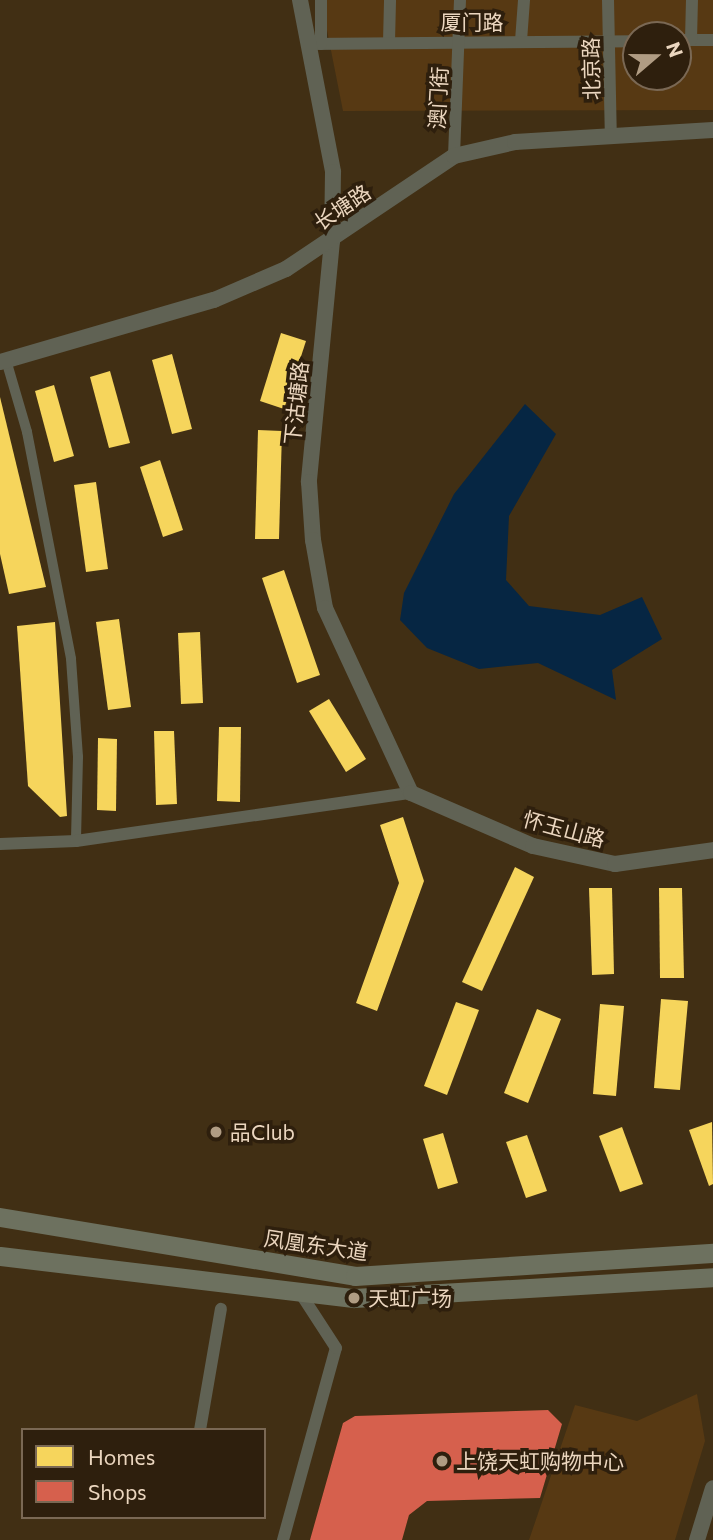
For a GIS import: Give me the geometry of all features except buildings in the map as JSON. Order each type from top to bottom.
[{"type":"main road","points":[[0,1202],[26,1222]]},
{"type":"main road","name":"凤凰东大道","points":[[0,1217],[355,1276],[713,1253]]},
{"type":"main road","points":[[0,1255],[354,1298],[713,1278]]},
{"type":"main road","points":[[0,1270],[26,1259]]},
{"type":"street","name":"下沽塘路","points":[[300,0],[315,44],[333,172],[332,241],[309,482],[313,540],[325,608],[411,793]]},
{"type":"street","points":[[315,44],[321,0]]},
{"type":"street","points":[[389,42],[390,0]]},
{"type":"street","name":"澳门街","points":[[454,156],[460,0]]},
{"type":"street","points":[[521,41],[524,0]]},
{"type":"street","name":"北京路","points":[[608,0],[611,41],[611,138]]},
{"type":"street","points":[[688,21],[692,0]]},
{"type":"street","points":[[692,40],[713,40]]},
{"type":"street","name":"厦门路","points":[[315,44],[622,41]]},
{"type":"street","name":"长塘路","points":[[3,361],[214,300],[286,269],[332,241],[454,156],[515,142],[713,130]]},
{"type":"street","points":[[3,361],[30,446],[71,659],[78,757],[76,841]]},
{"type":"street","points":[[0,844],[76,841],[411,793]]},
{"type":"street","name":"怀玉山路","points":[[411,793],[533,846],[615,864],[713,850]]},
{"type":"street","points":[[283,1540],[336,1348],[299,1291]]},
{"type":"street","points":[[200,1428],[221,1309]]},
{"type":"street","points":[[697,1540],[713,1488]]},
{"type":"shaded area","points":[[321,0],[713,0],[713,110],[343,111]]},
{"type":"shaded area","points":[[697,1394],[705,1441],[675,1540],[529,1540],[575,1405],[637,1421]]},
{"type":"water","points":[[525,404],[556,434],[509,516],[506,580],[529,606],[600,615],[642,597],[662,639],[612,670],[616,700],[538,663],[479,669],[427,648],[400,620],[404,593],[454,494]]},
{"type":"place","name":"品Club","points":[[216,1132]]},
{"type":"place","name":"天虹广场","points":[[354,1298]]},
{"type":"place","name":"上饶天虹购物中心","points":[[442,1461]]}]
